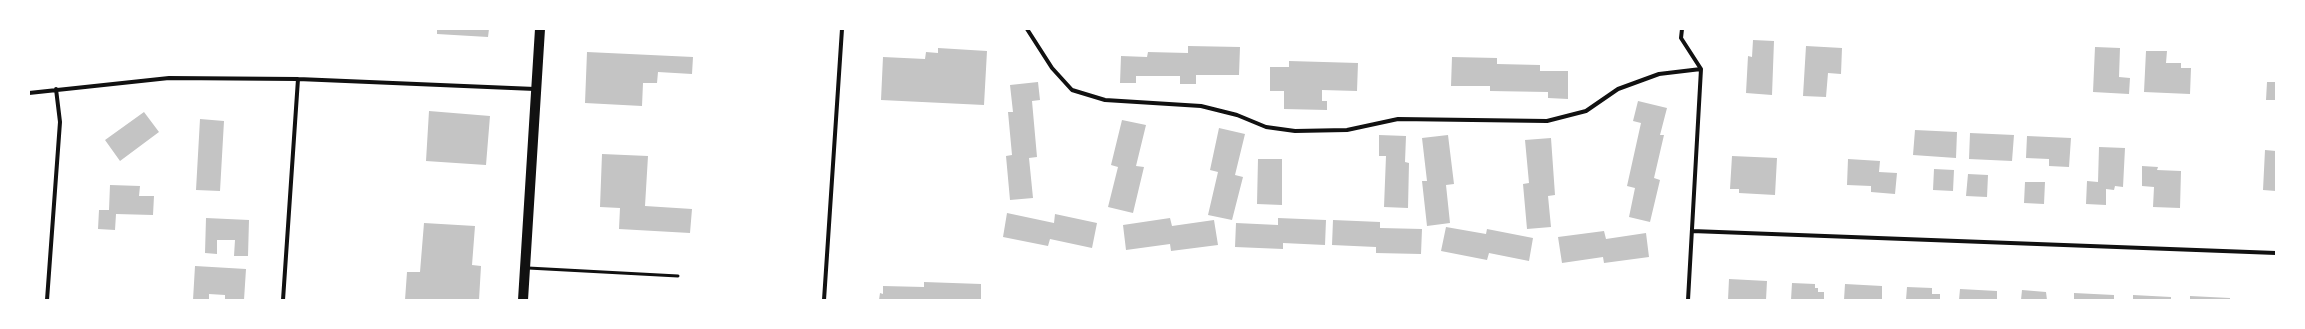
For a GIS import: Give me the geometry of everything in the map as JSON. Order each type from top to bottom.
[{"type":"main road","points":[[523,300],[540,29]]},
{"type":"street","points":[[824,300],[842,29]]},
{"type":"street","points":[[1027,29],[1052,68],[1072,90],[1105,100],[1202,106],[1237,115],[1266,127],[1295,131],[1347,130],[1398,119],[1502,122],[1547,121],[1586,112],[1618,89],[1659,74],[1702,69]]},
{"type":"street","points":[[1682,29],[1681,38],[1702,69],[1688,300]]},
{"type":"street","points":[[29,93],[169,78],[298,78],[536,90]]},
{"type":"street","points":[[283,300],[298,78]]},
{"type":"street","points":[[47,300],[60,122],[56,89]]},
{"type":"street","points":[[1692,231],[2276,253]]},
{"type":"lane","points":[[526,268],[678,276]]},
{"type":"building","points":[[437,29],[489,29],[488,37],[437,34]]},
{"type":"building","points":[[1753,40],[1774,41],[1772,95],[1746,93],[1748,56],[1752,57]]},
{"type":"building","points":[[1188,46],[1240,47],[1239,75],[1196,75],[1196,84],[1180,84],[1180,76],[1136,76],[1136,83],[1120,83],[1121,56],[1147,57],[1148,52],[1188,53]]},
{"type":"building","points":[[1806,46],[1842,48],[1841,74],[1828,73],[1826,97],[1803,96]]},
{"type":"building","points":[[2095,47],[2120,48],[2119,77],[2130,78],[2129,94],[2093,92]]},
{"type":"building","points":[[938,48],[987,51],[984,105],[881,100],[883,57],[925,59],[926,52],[938,53]]},
{"type":"building","points":[[2146,51],[2167,51],[2166,63],[2181,63],[2181,68],[2191,68],[2190,94],[2144,92]]},
{"type":"building","points":[[587,52],[693,57],[692,74],[658,72],[657,83],[643,83],[642,106],[585,103]]},
{"type":"building","points":[[1452,57],[1497,58],[1497,64],[1540,65],[1540,71],[1568,71],[1568,99],[1548,98],[1548,92],[1490,91],[1490,86],[1451,86]]},
{"type":"building","points":[[1289,61],[1358,63],[1357,91],[1322,90],[1322,101],[1327,101],[1327,110],[1284,109],[1284,91],[1270,91],[1270,67],[1289,67]]},
{"type":"building","points":[[1038,82],[1040,100],[1032,101],[1037,157],[1029,158],[1033,198],[1010,200],[1006,156],[1012,155],[1008,112],[1013,112],[1010,85]]},
{"type":"building","points":[[2267,82],[2276,82],[2276,100],[2266,100]]},
{"type":"building","points":[[1638,101],[1667,108],[1660,135],[1664,135],[1654,178],[1660,180],[1650,222],[1629,217],[1635,188],[1627,186],[1641,123],[1633,121]]},
{"type":"building","points":[[429,111],[490,116],[486,165],[426,161]]},
{"type":"building","points":[[144,112],[159,132],[120,161],[105,140]]},
{"type":"building","points":[[200,119],[224,121],[220,191],[196,190]]},
{"type":"building","points":[[1122,120],[1146,125],[1136,166],[1144,167],[1133,213],[1108,207],[1118,167],[1111,165]]},
{"type":"building","points":[[1219,128],[1245,134],[1235,175],[1243,177],[1232,220],[1208,215],[1218,172],[1210,170]]},
{"type":"building","points":[[1915,130],[1957,132],[1956,158],[1913,155]]},
{"type":"building","points":[[1970,133],[2014,135],[2012,161],[1969,159]]},
{"type":"building","points":[[1379,135],[1406,136],[1405,162],[1409,163],[1408,208],[1384,207],[1386,156],[1379,156]]},
{"type":"building","points":[[1448,135],[1454,184],[1446,185],[1450,223],[1427,226],[1422,181],[1427,181],[1422,138]]},
{"type":"building","points":[[2027,136],[2071,138],[2069,167],[2049,166],[2049,159],[2026,158]]},
{"type":"building","points":[[1551,138],[1555,195],[1548,196],[1551,227],[1527,229],[1523,184],[1529,183],[1525,140]]},
{"type":"building","points":[[2099,147],[2125,148],[2123,187],[2115,186],[2114,190],[2106,189],[2106,205],[2086,204],[2087,181],[2098,182]]},
{"type":"building","points":[[2265,150],[2276,151],[2276,191],[2263,190]]},
{"type":"building","points":[[602,154],[648,156],[645,206],[692,209],[690,233],[619,229],[620,208],[600,207]]},
{"type":"building","points":[[1732,156],[1777,158],[1775,195],[1739,193],[1739,189],[1730,189]]},
{"type":"building","points":[[1258,159],[1282,159],[1282,205],[1257,204]]},
{"type":"building","points":[[1848,159],[1880,161],[1879,172],[1897,173],[1895,194],[1871,192],[1871,186],[1847,185]]},
{"type":"building","points":[[2142,166],[2158,167],[2157,170],[2181,171],[2180,208],[2153,207],[2154,187],[2142,186]]},
{"type":"building","points":[[1934,169],[1954,170],[1953,191],[1933,190]]},
{"type":"building","points":[[1968,174],[1988,175],[1987,197],[1966,196]]},
{"type":"building","points":[[2025,182],[2045,182],[2044,204],[2024,203]]},
{"type":"building","points":[[110,185],[140,186],[139,196],[154,196],[153,215],[116,214],[115,230],[98,229],[99,210],[109,210]]},
{"type":"building","points":[[1007,213],[1054,223],[1055,214],[1097,223],[1092,248],[1050,239],[1048,246],[1003,237]]},
{"type":"building","points":[[206,218],[249,220],[248,256],[234,256],[235,240],[217,240],[217,254],[205,253]]},
{"type":"building","points":[[1170,218],[1172,226],[1214,220],[1218,245],[1171,251],[1170,244],[1126,250],[1123,225]]},
{"type":"building","points":[[1278,218],[1326,220],[1325,245],[1283,243],[1283,249],[1235,247],[1236,223],[1278,225]]},
{"type":"building","points":[[1333,220],[1380,222],[1380,228],[1422,229],[1421,254],[1376,253],[1376,247],[1332,245]]},
{"type":"building","points":[[424,223],[475,226],[472,265],[481,266],[479,300],[405,300],[407,272],[420,272]]},
{"type":"building","points":[[1446,227],[1486,234],[1487,229],[1533,238],[1529,261],[1489,253],[1487,260],[1441,251]]},
{"type":"building","points":[[1604,231],[1606,239],[1646,233],[1649,257],[1604,263],[1603,257],[1562,263],[1558,237]]},
{"type":"building","points":[[195,266],[246,269],[244,300],[225,300],[225,295],[209,294],[209,300],[193,300]]},
{"type":"building","points":[[1729,279],[1767,281],[1766,300],[1728,300]]},
{"type":"building","points":[[924,282],[981,284],[981,300],[879,300],[880,293],[883,294],[883,286],[924,287]]},
{"type":"building","points":[[1792,283],[1815,284],[1815,288],[1818,288],[1818,292],[1824,292],[1824,300],[1791,300]]},
{"type":"building","points":[[1845,284],[1882,286],[1882,300],[1844,300]]},
{"type":"building","points":[[1907,287],[1932,288],[1932,294],[1940,294],[1940,300],[1906,300]]},
{"type":"building","points":[[1960,289],[1997,291],[1997,300],[1959,300]]},
{"type":"building","points":[[2022,290],[2046,292],[2047,300],[2021,300]]},
{"type":"building","points":[[2074,293],[2114,295],[2114,300],[2074,300]]},
{"type":"building","points":[[2133,295],[2171,297],[2171,300],[2133,300]]},
{"type":"building","points":[[2190,296],[2230,298],[2230,300],[2190,300]]}]
